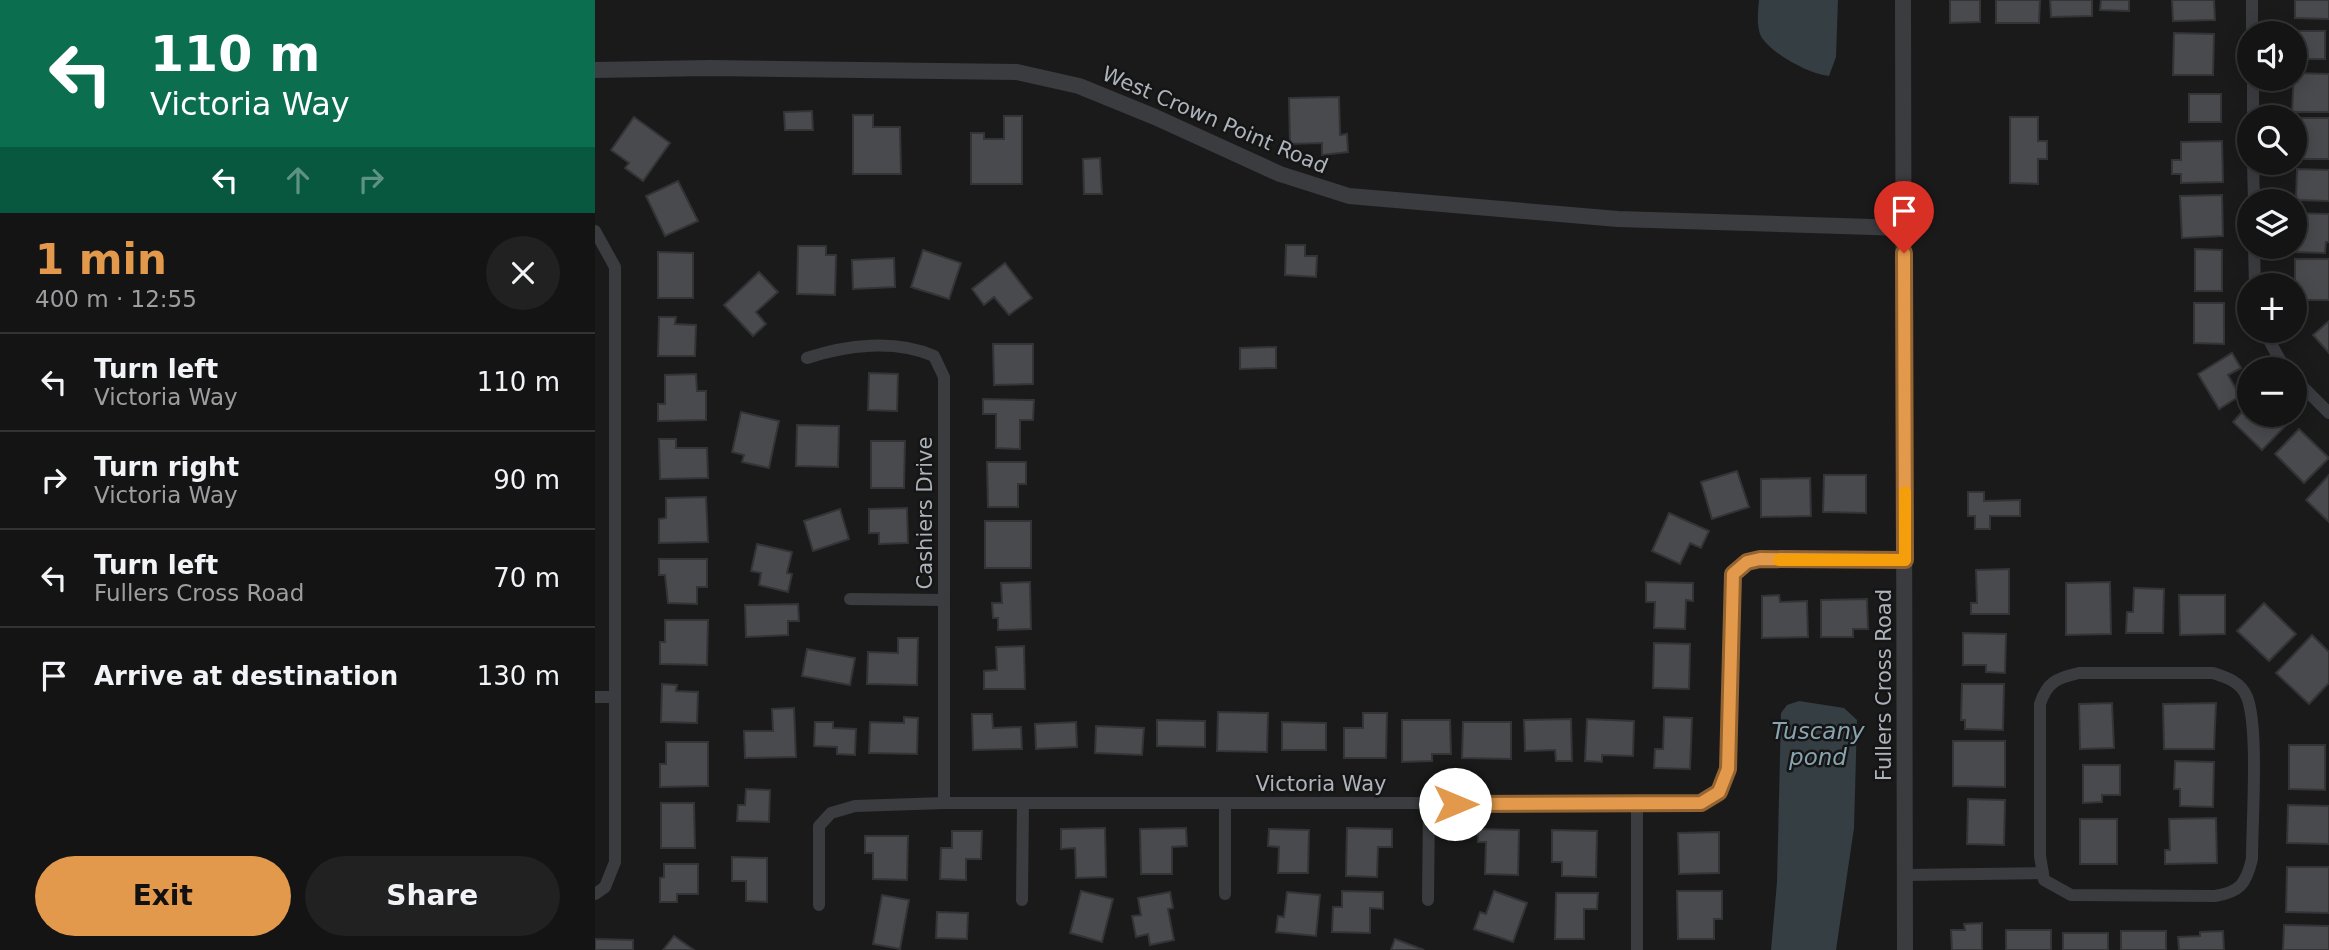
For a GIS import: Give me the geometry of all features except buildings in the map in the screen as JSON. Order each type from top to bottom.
[{"type":"street","name":"Fullers Cross Road","points":[[1903,0],[1905,950]]},
{"type":"street","points":[[2252,0],[2252,21]]},
{"type":"street","name":"West Crown Point Road","points":[[595,70],[724,68],[1017,72],[1079,86],[1280,174],[1349,196],[1618,219],[1904,228]]},
{"type":"street","points":[[595,231],[615,267],[615,862],[605,887],[595,894]]},
{"type":"street","name":"Cashiers Drive","points":[[807,358],[840,347],[915,348],[934,356],[944,377],[944,803]]},
{"type":"street","points":[[2307,391],[2329,413]]},
{"type":"street","name":"Victoria Way","points":[[819,905],[819,826],[831,813],[855,806],[944,803],[1701,803],[1719,792],[1728,769],[1733,574],[1747,562],[1760,559],[1905,560]]},
{"type":"street","points":[[850,599],[944,600]]},
{"type":"street","points":[[2079,673],[2213,673],[2232,679],[2246,695],[2251,719],[2252,859],[2247,880],[2236,892],[2215,896],[2071,895],[2044,880],[2043,873],[2040,856],[2040,704],[2045,688],[2057,678],[2079,673]]},
{"type":"street","points":[[595,697],[615,697]]},
{"type":"street","points":[[1022,900],[1023,803]]},
{"type":"street","points":[[1225,803],[1225,894]]},
{"type":"street","points":[[1637,803],[1637,950]]},
{"type":"street","points":[[1428,900],[1429,804]]},
{"type":"street","points":[[1905,875],[2043,873]]},
{"type":"water","points":[[1759,0],[1838,0],[1836,57],[1829,76],[1793,63],[1762,38],[1758,20]]},
{"type":"water","name":"Tuscany pond","points":[[1799,701],[1844,708],[1857,720],[1854,828],[1836,950],[1771,950],[1777,882],[1781,713],[1787,705]]},
{"type":"slow traffic","points":[[1779,560],[1905,560],[1905,492]]},
{"type":"route","points":[[1455,804],[1701,803],[1719,792],[1728,769],[1733,574],[1747,562],[1760,559],[1905,560],[1904,253]]}]
